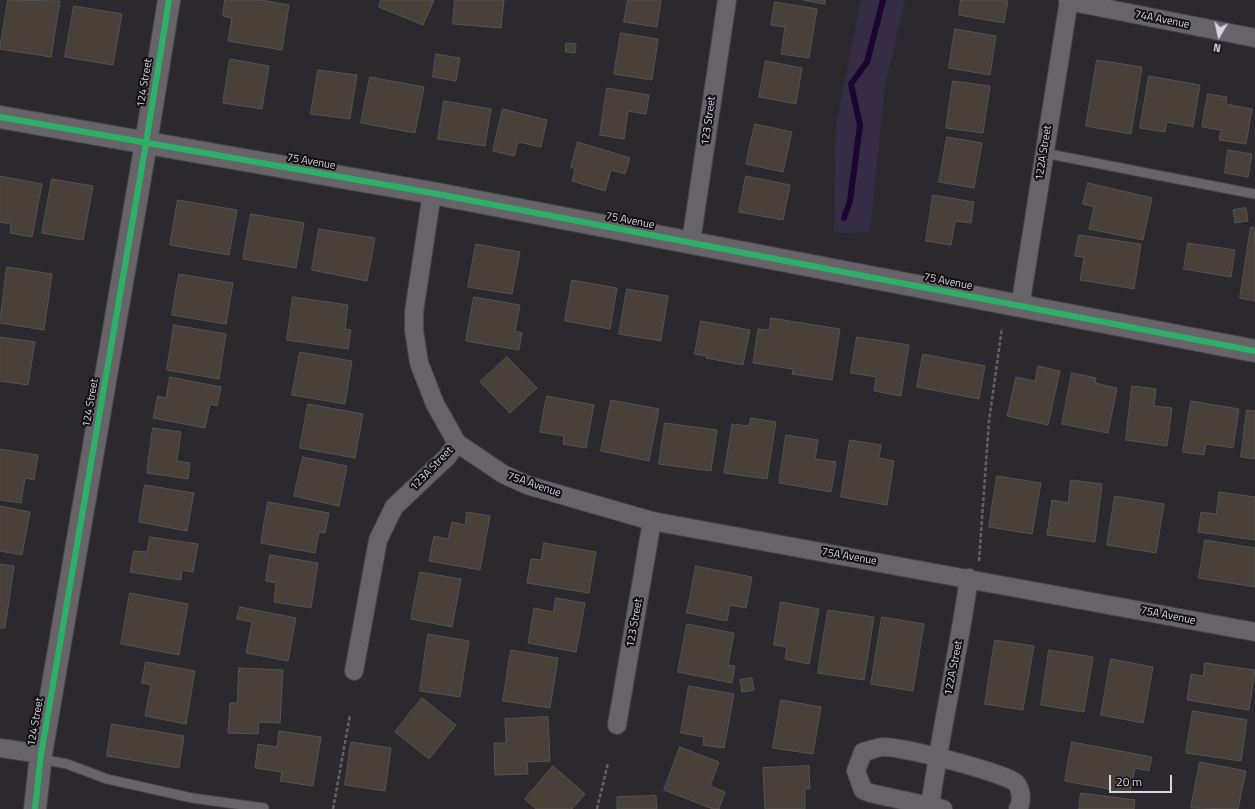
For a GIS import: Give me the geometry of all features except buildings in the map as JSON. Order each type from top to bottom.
[{"type":"street","name":"124 Street","points":[[35,809],[41,756],[146,143],[168,0]]},
{"type":"street","name":"123 Street","points":[[691,242],[727,0]]},
{"type":"street","name":"74A Avenue","points":[[1068,1],[1255,38]]},
{"type":"street","name":"122A Street","points":[[1020,307],[1068,1]]},
{"type":"street","name":"75 Avenue","points":[[0,117],[432,193],[1255,351]]},
{"type":"street","name":"123A Street","points":[[354,671],[378,540],[394,507],[447,457],[457,443],[435,404],[422,370],[414,330],[414,312],[432,193]]},
{"type":"street","name":"75A Avenue","points":[[457,443],[503,474],[528,485],[652,521],[974,572],[1255,632]]},
{"type":"street","name":"123 Street","points":[[617,725],[652,521]]},
{"type":"street","name":"122A Street","points":[[974,572],[937,758],[936,808],[870,793],[861,786],[856,771],[863,752],[884,747],[937,758],[998,774],[1009,779],[1016,784],[1020,793],[1021,804],[1018,809]]},
{"type":"street","points":[[0,748],[41,756]]},
{"type":"lane","points":[[1044,153],[1255,194]]},
{"type":"lane","points":[[41,756],[107,779],[192,798],[264,808]]},
{"type":"path","points":[[974,572],[989,421],[1002,328]]},
{"type":"path","points":[[333,809],[350,714]]},
{"type":"path","points":[[597,809],[608,763]]},
{"type":"shaded area","points":[[861,0],[905,0],[885,85],[870,232],[834,233],[836,124]]},
{"type":"waterway","points":[[844,218],[850,201],[860,125],[851,84],[867,62],[883,0]]},
{"type":"cycle path","points":[[35,809],[41,754],[146,143],[169,0]]},
{"type":"cycle path","points":[[0,117],[432,193],[1255,351]]}]
